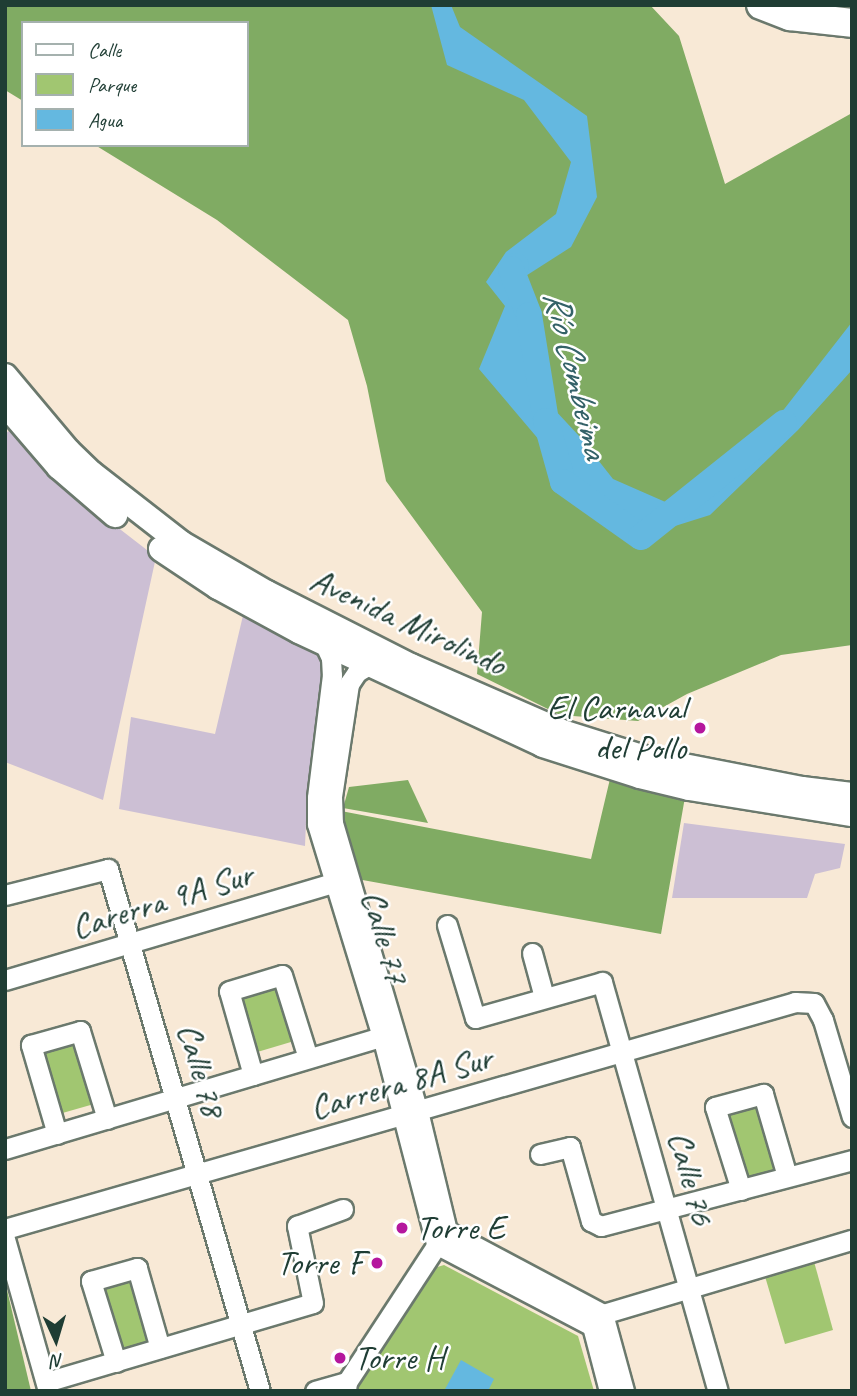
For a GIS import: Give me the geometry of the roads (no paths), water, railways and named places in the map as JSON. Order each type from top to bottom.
[{"type":"highway","points":[[761,5],[790,16],[852,23]]},
{"type":"main road","name":"Avenida Mirolindo","points":[[5,376],[68,451],[120,498],[160,528],[267,593],[411,666],[562,732],[648,759],[802,789],[852,795]]},
{"type":"main road","name":"Avenida Mirolindo","points":[[5,404],[59,467],[143,537],[218,587],[367,666],[543,745],[630,773],[774,803],[852,814]]},
{"type":"street","name":"Calle 77","points":[[326,645],[331,658],[332,675],[317,798],[317,824],[338,871],[388,1034],[442,1237]]},
{"type":"street","name":"Calle 77","points":[[338,871],[332,823],[332,796],[349,684],[357,672],[367,666]]},
{"type":"street","name":"Calle 78","points":[[5,895],[108,869],[177,1098],[260,1391]]},
{"type":"street","name":"Carerra 9A Sur","points":[[5,980],[131,943],[338,871]]},
{"type":"street","name":"Carrera 8A Sur","points":[[447,925],[475,1017],[602,982]]},
{"type":"street","points":[[531,953],[544,997]]},
{"type":"street","points":[[253,1074],[229,991],[282,975],[308,1058]]},
{"type":"street","name":"Calle 76","points":[[602,982],[718,1391]]},
{"type":"street","name":"Carrera 8A Sur","points":[[5,1229],[795,1002],[814,1003],[823,1020],[852,1117]]},
{"type":"street","points":[[57,1134],[31,1045],[80,1031],[107,1119]]},
{"type":"street","name":"Carrera 8A Sur","points":[[5,1149],[388,1034]]},
{"type":"street","points":[[741,1190],[715,1107],[763,1094],[787,1176]]},
{"type":"street","points":[[540,1154],[570,1147],[592,1221],[601,1226],[852,1160]]},
{"type":"street","points":[[5,1239],[47,1386],[160,1348],[313,1303],[297,1226],[343,1209]]},
{"type":"street","points":[[315,1391],[347,1386],[442,1237],[597,1320],[625,1391]]},
{"type":"street","points":[[597,1320],[688,1288],[852,1240]]},
{"type":"street","points":[[116,1362],[92,1281],[137,1268],[160,1348]]},
{"type":"street","points":[[597,1320],[609,1391]]},
{"type":"water","points":[[431,5],[451,5],[460,27],[587,116],[597,197],[571,247],[521,279],[527,380],[580,437],[613,479],[670,504],[736,471],[852,322],[852,370],[798,430],[710,515],[656,532],[584,511],[540,441],[479,369],[505,306],[486,282],[506,252],[556,214],[571,162],[524,100],[447,65]]},
{"type":"water","points":[[461,1360],[494,1379],[488,1391],[444,1391]]},
{"type":"waterway","name":"Río Combeima","points":[[516,266],[511,269],[529,315],[546,421],[563,482],[641,537],[784,423]]},
{"type":"place","name":"El Carnaval del Pollo","points":[[700,728]]},
{"type":"place","name":"Torre E","points":[[402,1228]]},
{"type":"place","name":"Torre F","points":[[377,1263]]},
{"type":"place","name":"Torre H","points":[[340,1358]]}]
